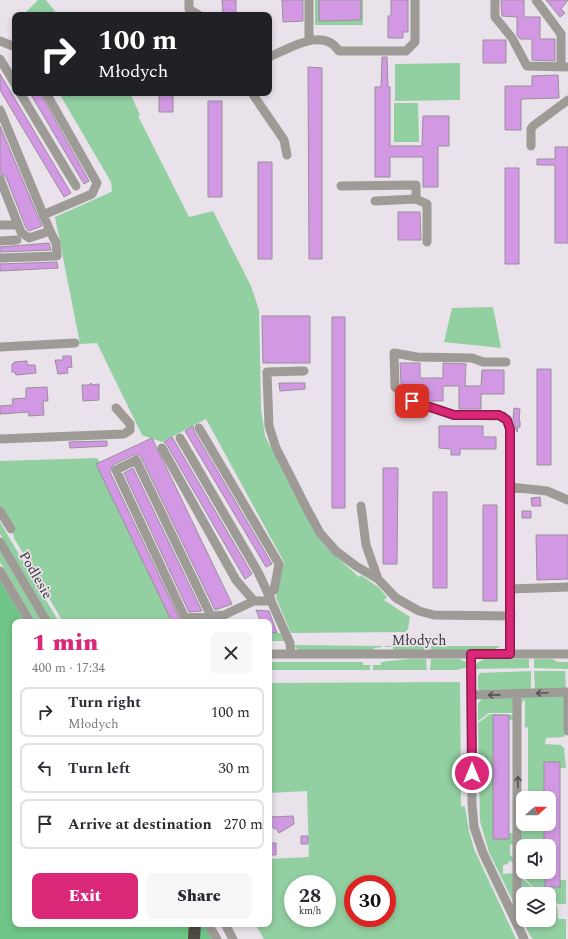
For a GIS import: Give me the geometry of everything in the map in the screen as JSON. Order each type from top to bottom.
[{"type":"highway","points":[[194,939],[195,927]]},
{"type":"street","points":[[189,0],[189,9],[194,12]]},
{"type":"street","points":[[308,40],[309,0]]},
{"type":"street","points":[[272,56],[308,40],[317,39],[327,40],[334,44],[339,51],[406,51],[414,42],[415,0]]},
{"type":"street","points":[[495,0],[495,17],[512,38],[527,66],[564,67],[561,34],[536,0]]},
{"type":"street","points":[[0,41],[12,46]]},
{"type":"street","points":[[0,59],[12,79]]},
{"type":"street","points":[[22,96],[76,186]]},
{"type":"street","points":[[43,215],[92,194],[97,183],[48,96]]},
{"type":"street","points":[[254,96],[284,140],[287,155]]},
{"type":"street","points":[[531,146],[531,130],[533,126],[568,100]]},
{"type":"street","points":[[0,110],[56,243],[57,256],[0,258]]},
{"type":"street","points":[[0,179],[14,225],[14,241],[0,241]]},
{"type":"street","points":[[341,186],[416,185],[416,199]]},
{"type":"street","points":[[375,201],[416,199],[427,204],[427,242]]},
{"type":"street","points":[[0,225],[14,225],[29,238],[50,231]]},
{"type":"street","points":[[0,347],[75,343]]},
{"type":"street","points":[[506,362],[483,362],[472,358],[418,357],[394,353],[394,387],[406,399],[454,415],[504,416],[507,420],[510,429],[510,654]]},
{"type":"street","points":[[304,371],[267,372],[269,426],[276,448],[320,533],[336,550],[356,566],[378,579],[396,598],[419,611],[434,615],[510,616]]},
{"type":"street","points":[[0,439],[124,434],[130,430],[130,424],[116,408]]},
{"type":"street","points":[[199,428],[279,564],[274,590],[270,598]]},
{"type":"street","points":[[180,438],[258,572],[290,643],[291,654]]},
{"type":"street","points":[[162,448],[236,580],[254,601]]},
{"type":"street","points":[[211,616],[136,460],[116,470],[185,618],[211,616],[224,615],[254,601],[270,598]]},
{"type":"street","points":[[510,487],[547,491],[568,500]]},
{"type":"street","points":[[361,506],[366,545],[378,579]]},
{"type":"street","points":[[0,511],[11,529]]},
{"type":"street","name":"Podlesie","points":[[0,542],[45,619]]},
{"type":"street","name":"Podlesie","points":[[0,572],[28,619]]},
{"type":"street","points":[[510,589],[568,587]]},
{"type":"street","name":"Młodych","points":[[272,654],[568,654]]},
{"type":"street","points":[[471,654],[472,804],[474,827],[483,853],[524,939]]},
{"type":"street","points":[[471,695],[568,692],[568,731]]},
{"type":"street","points":[[511,912],[518,908],[517,694]]},
{"type":"street","points":[[210,927],[217,939]]},
{"type":"street","points":[[226,927],[234,939]]},
{"type":"green space","points":[[38,0],[46,0],[56,12],[26,12]]},
{"type":"green space","points":[[315,0],[363,0],[363,25],[315,25]]},
{"type":"green space","points":[[460,63],[460,100],[395,101],[395,64]]},
{"type":"green space","points":[[61,96],[131,96],[140,115],[138,116],[189,217],[213,211],[251,286],[259,310],[261,409],[265,436],[315,533],[326,547],[359,577],[361,575],[378,587],[387,597],[384,600],[410,617],[408,629],[405,632],[291,633],[276,598],[284,562],[206,419],[162,442],[142,435],[97,343],[80,344],[55,217],[109,193],[112,191],[111,182]]},
{"type":"green space","points":[[394,103],[418,103],[419,142],[394,142]]},
{"type":"green space","points":[[493,307],[501,348],[444,342],[452,308]]},
{"type":"green space","points":[[97,458],[100,462],[96,464],[171,619],[61,619],[14,538],[12,529],[0,507],[0,461]]},
{"type":"green space","points":[[0,522],[57,619],[50,619],[0,534]]},
{"type":"green space","points":[[0,551],[40,619],[33,619],[0,562]]},
{"type":"green space","points":[[0,580],[23,619],[12,619],[12,927],[192,927],[191,939],[0,939]]},
{"type":"green space","points":[[272,633],[282,633],[285,641],[272,641]]},
{"type":"green space","points":[[294,645],[382,647],[374,648],[374,650],[298,650]]},
{"type":"green space","points":[[385,646],[426,646],[426,650],[393,650],[393,647]]},
{"type":"green space","points":[[431,646],[501,646],[494,650],[431,650]]},
{"type":"green space","points":[[426,659],[427,670],[373,670],[373,665],[381,665],[381,662]]},
{"type":"green space","points":[[431,659],[459,659],[466,662],[468,667],[456,670],[430,670]]},
{"type":"green space","points":[[484,659],[529,659],[529,668],[475,669],[477,663]]},
{"type":"green space","points":[[534,659],[552,659],[558,662],[568,662],[568,669],[534,668]]},
{"type":"green space","points":[[272,662],[363,662],[363,665],[370,665],[370,670],[272,670]]},
{"type":"green space","points":[[531,671],[531,691],[480,691],[478,689],[478,676],[480,673]]},
{"type":"green space","points":[[534,671],[565,671],[566,689],[535,691]]},
{"type":"green space","points":[[460,682],[461,806],[465,807],[474,849],[516,939],[264,939],[257,927],[272,927],[272,859],[309,857],[307,791],[272,793],[272,683]]},
{"type":"green space","points":[[524,696],[562,696],[564,698],[566,734],[563,737],[546,738],[545,744],[561,745],[564,748],[566,768],[560,768],[548,791],[528,791],[528,727],[525,728],[525,700],[519,704]]},
{"type":"green space","points":[[510,697],[514,700],[515,713],[489,713],[478,721],[478,703],[482,699]]},
{"type":"green space","points":[[490,714],[515,715],[515,721],[509,720],[509,715],[493,715],[493,839],[509,839],[509,833],[515,833],[516,847],[510,844],[510,855],[516,859],[516,863],[509,861],[508,864],[503,865],[503,874],[516,873],[513,901],[489,852],[480,821],[478,723]]},
{"type":"green space","points":[[520,831],[544,831],[544,839],[520,839]]},
{"type":"green space","points":[[520,879],[522,879],[532,887],[520,887]]},
{"type":"green space","points":[[526,879],[545,879],[545,887],[534,887]]},
{"type":"green space","points":[[560,880],[566,880],[566,904],[558,904],[556,902],[556,887],[560,887]]},
{"type":"green space","points":[[556,905],[557,906],[558,919],[566,919],[566,939],[533,939],[526,927],[556,927]]},
{"type":"green space","points":[[199,927],[205,927],[212,939],[198,939]]},
{"type":"building","points":[[222,0],[236,0],[236,12],[223,12]]},
{"type":"building","points":[[282,0],[303,0],[303,21],[283,22]]},
{"type":"building","points":[[319,0],[361,0],[361,20],[319,21]]},
{"type":"building","points":[[391,0],[408,0],[408,32],[403,32],[403,38],[388,38],[388,16],[391,16]]},
{"type":"building","points":[[501,0],[524,0],[524,17],[540,17],[540,39],[555,39],[555,61],[532,60],[532,39],[520,39],[517,35],[517,17],[502,16]]},
{"type":"building","points":[[546,0],[568,0],[561,9],[565,13],[560,17]]},
{"type":"building","points":[[483,40],[506,40],[506,63],[483,63]]},
{"type":"building","points":[[382,57],[387,57],[388,87],[390,87],[390,146],[422,146],[423,116],[449,116],[449,146],[438,146],[438,187],[423,187],[423,157],[390,157],[390,177],[375,177],[375,87],[381,87]]},
{"type":"building","points":[[308,67],[322,68],[322,259],[309,259]]},
{"type":"building","points":[[0,74],[71,193],[64,197],[0,90]]},
{"type":"building","points":[[558,75],[559,98],[521,99],[521,130],[505,130],[505,86],[532,86],[532,76]]},
{"type":"building","points":[[32,96],[42,96],[89,181],[84,184]]},
{"type":"building","points":[[159,96],[173,96],[173,112],[159,112]]},
{"type":"building","points":[[208,101],[222,101],[222,197],[208,197]]},
{"type":"building","points":[[0,126],[42,226],[29,231],[26,228],[6,177],[0,173]]},
{"type":"building","points":[[555,147],[568,147],[568,243],[555,243],[555,165],[537,165],[537,159],[555,159]]},
{"type":"building","points":[[258,162],[272,162],[272,259],[258,259]]},
{"type":"building","points":[[505,168],[519,168],[519,264],[505,264]]},
{"type":"building","points":[[398,212],[420,212],[421,240],[398,240]]},
{"type":"building","points":[[49,243],[51,250],[0,252],[0,247]]},
{"type":"building","points":[[57,262],[58,268],[0,271],[0,264]]},
{"type":"building","points":[[262,316],[310,316],[310,363],[263,363]]},
{"type":"building","points":[[332,317],[345,317],[345,508],[332,508]]},
{"type":"building","points":[[63,356],[71,356],[72,367],[67,368],[68,373],[58,374],[55,360],[63,360]]},
{"type":"building","points":[[27,361],[27,365],[35,365],[36,373],[16,375],[15,372],[12,372],[12,364],[14,364],[14,362]]},
{"type":"building","points":[[400,363],[420,363],[420,378],[443,378],[443,363],[466,364],[465,386],[481,386],[482,370],[504,370],[504,394],[481,394],[481,409],[459,409],[459,386],[443,386],[443,401],[432,401],[420,397],[420,386],[401,384]]},
{"type":"building","points":[[537,369],[551,369],[551,465],[537,465]]},
{"type":"building","points":[[91,383],[92,385],[99,384],[99,400],[83,401],[82,385],[89,385]]},
{"type":"building","points":[[279,383],[305,383],[305,389],[280,391]]},
{"type":"building","points":[[47,387],[48,401],[43,401],[44,415],[29,416],[28,412],[0,414],[0,406],[13,405],[12,399],[26,398],[26,388]]},
{"type":"building","points":[[514,408],[520,409],[520,427],[518,427],[517,432],[513,419]]},
{"type":"building","points":[[193,426],[194,431],[272,564],[266,567],[185,431]]},
{"type":"building","points":[[439,426],[483,426],[483,437],[496,437],[496,449],[460,449],[460,455],[451,455],[451,449],[439,448]]},
{"type":"building","points":[[172,437],[252,574],[245,579],[164,442]]},
{"type":"building","points":[[152,438],[232,604],[215,610],[141,457],[139,455],[133,455],[113,465],[110,472],[180,619],[171,619],[96,464]]},
{"type":"building","points":[[107,441],[107,446],[70,448],[69,442]]},
{"type":"building","points":[[133,468],[202,611],[189,612],[124,473]]},
{"type":"building","points":[[383,468],[398,468],[397,564],[383,564]]},
{"type":"building","points":[[433,492],[447,492],[447,588],[433,588]]},
{"type":"building","points":[[540,497],[541,506],[532,506],[531,498]]},
{"type":"building","points":[[483,505],[497,505],[497,601],[483,601]]},
{"type":"building","points":[[522,511],[531,511],[531,518],[522,518]]},
{"type":"building","points":[[536,535],[568,535],[568,579],[537,580]]},
{"type":"building","points":[[256,610],[269,611],[272,619],[260,619]]},
{"type":"building","points":[[272,619],[277,633],[272,633]]},
{"type":"building","points":[[493,715],[509,715],[509,839],[493,839]]},
{"type":"building","points":[[544,762],[560,762],[560,887],[545,887],[545,879],[556,879],[556,839],[544,839],[544,831],[556,831],[556,791],[544,791]]},
{"type":"building","points":[[293,816],[294,824],[279,833],[272,825],[272,817]]},
{"type":"building","points":[[301,836],[308,836],[308,844],[301,844]]},
{"type":"building","points":[[272,843],[276,843],[276,855],[272,855]]},
{"type":"route","points":[[412,401],[454,415],[504,416],[510,429],[510,654],[471,654],[472,773]]}]
